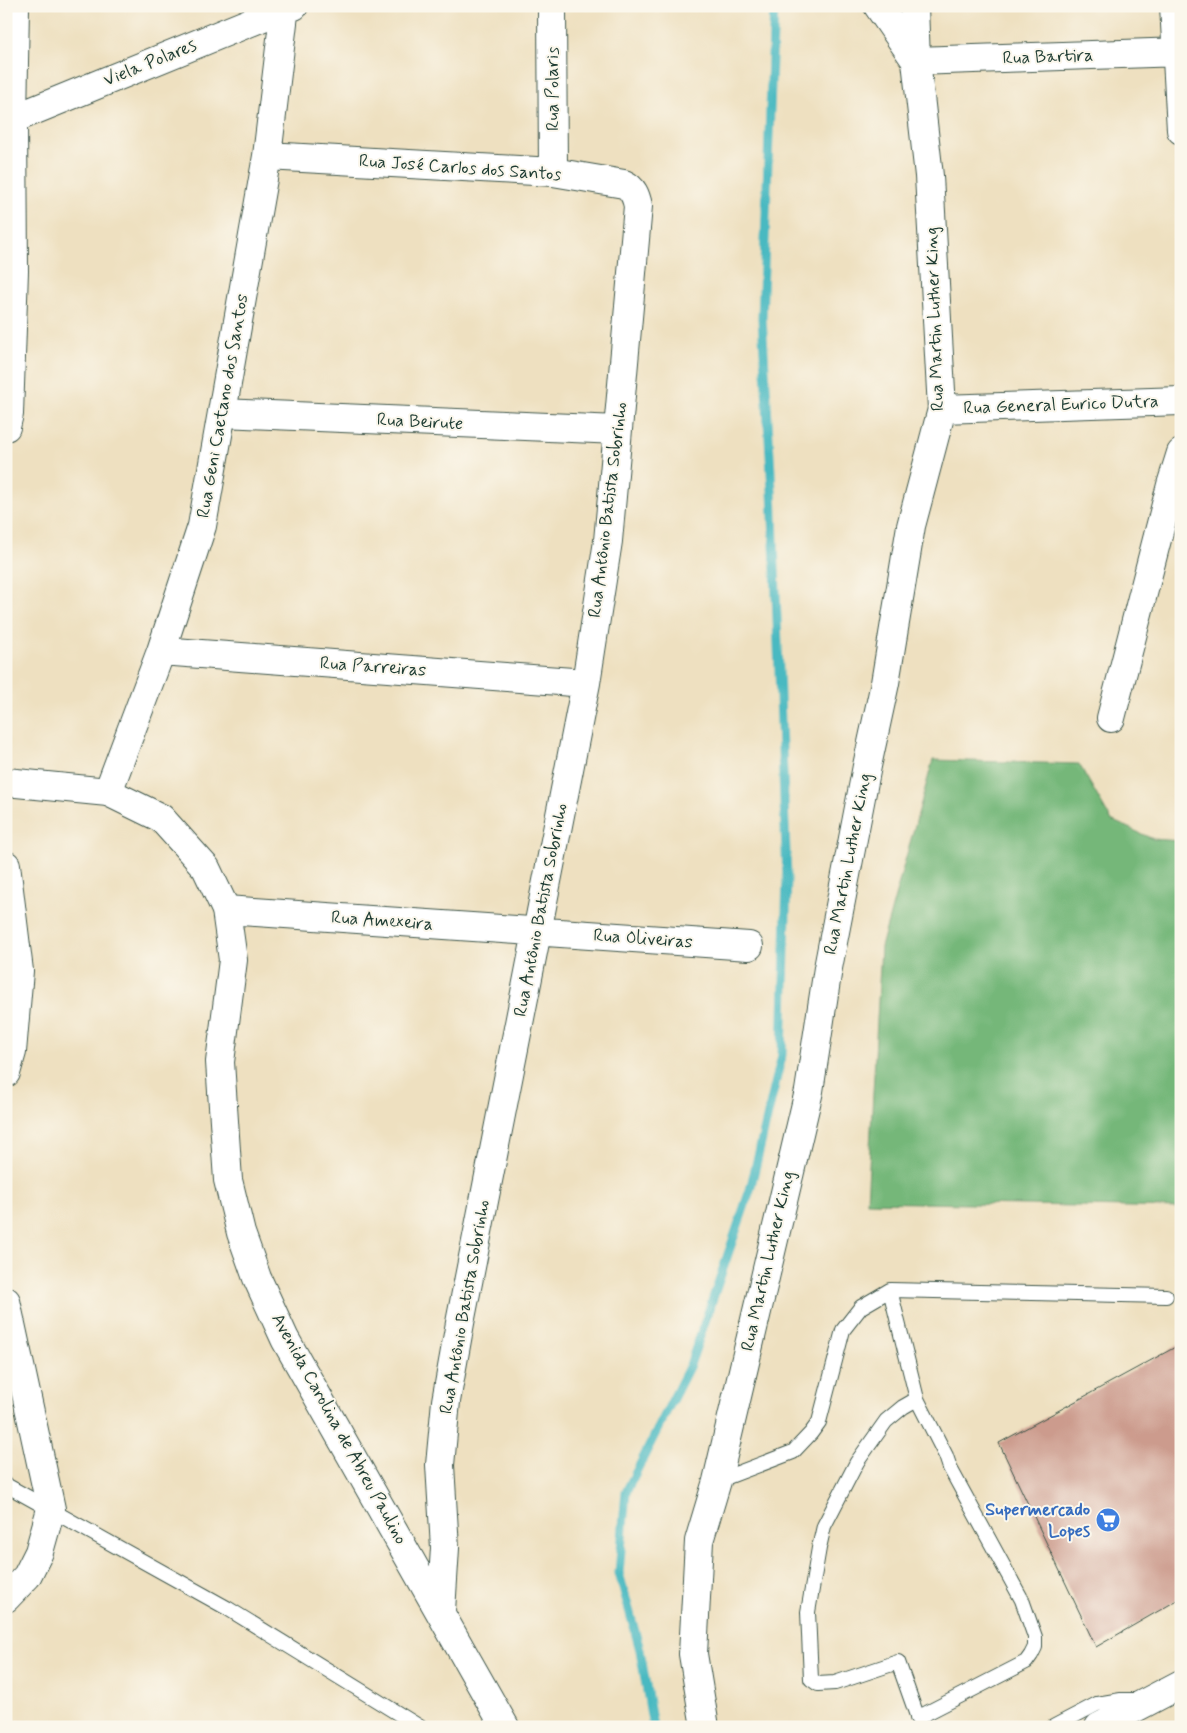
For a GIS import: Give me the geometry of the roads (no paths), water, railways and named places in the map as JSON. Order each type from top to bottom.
[{"type":"street","points":[[6,427],[9,414],[14,271],[9,119],[15,6]]},
{"type":"street","name":"Rua Polaris","points":[[552,6],[553,172]]},
{"type":"street","name":"Rua Martin Luther King","points":[[706,1727],[693,1654],[699,1541],[717,1481],[809,1091],[828,968],[885,683],[912,526],[942,409],[929,176],[916,62],[878,6]]},
{"type":"street","points":[[914,6],[916,62]]},
{"type":"street","points":[[1174,6],[1181,130]]},
{"type":"street","name":"Viela Polares","points":[[9,119],[288,7]]},
{"type":"street","name":"Rua Geni Caetano dos Santos","points":[[108,792],[161,651],[202,526],[267,156],[288,7]]},
{"type":"street","name":"Rua Bartira","points":[[916,62],[1178,52]]},
{"type":"street","name":"Rua José Carlos dos Santos","points":[[267,156],[553,172],[624,184],[634,192],[638,206]]},
{"type":"street","name":"Rua Antônio Batista Sobrinho","points":[[441,1611],[445,1548],[440,1465],[446,1401],[586,683],[608,541],[638,206]]},
{"type":"street","name":"Rua General Eurico Dutra","points":[[942,409],[1181,401]]},
{"type":"street","name":"Rua Beirute","points":[[223,413],[618,430]]},
{"type":"street","points":[[1111,718],[1176,488],[1181,453]]},
{"type":"street","name":"Rua Parreiras","points":[[161,651],[586,683]]},
{"type":"street","name":"Avenida Carolina de Abreu Paulino","points":[[6,782],[108,792],[161,818],[206,868],[226,910],[232,960],[220,1062],[228,1180],[241,1233],[258,1278],[285,1339],[441,1611],[505,1727]]},
{"type":"street","points":[[6,865],[19,971],[12,1052],[6,1073]]},
{"type":"street","name":"Rua Amexeira","points":[[226,910],[537,932]]},
{"type":"street","name":"Rua Oliveiras","points":[[537,932],[749,946]]},
{"type":"street","points":[[6,1301],[51,1509],[39,1552],[27,1576],[6,1598]]},
{"type":"street","points":[[1099,1727],[1181,1684]]},
{"type":"lane","points":[[717,1481],[792,1452],[811,1433],[819,1422],[843,1330],[861,1307],[890,1290],[1166,1296]]},
{"type":"lane","points":[[890,1290],[917,1399],[946,1456],[950,1468],[1022,1600],[1035,1637],[1035,1647],[1026,1662],[919,1723],[898,1662],[835,1683],[818,1684],[811,1679],[808,1612],[824,1526],[857,1462],[886,1422],[902,1407],[917,1399]]},
{"type":"lane","points":[[6,1484],[227,1608],[420,1727]]},
{"type":"lane","points":[[1053,1727],[1097,1704],[1120,1700],[1148,1700]]},
{"type":"waterway","points":[[653,1727],[640,1650],[619,1573],[626,1492],[690,1365],[750,1190],[782,1055],[787,877],[772,490],[762,318],[774,6]]},
{"type":"place","name":"Supermercado Lopes","points":[[1108,1520]]}]
